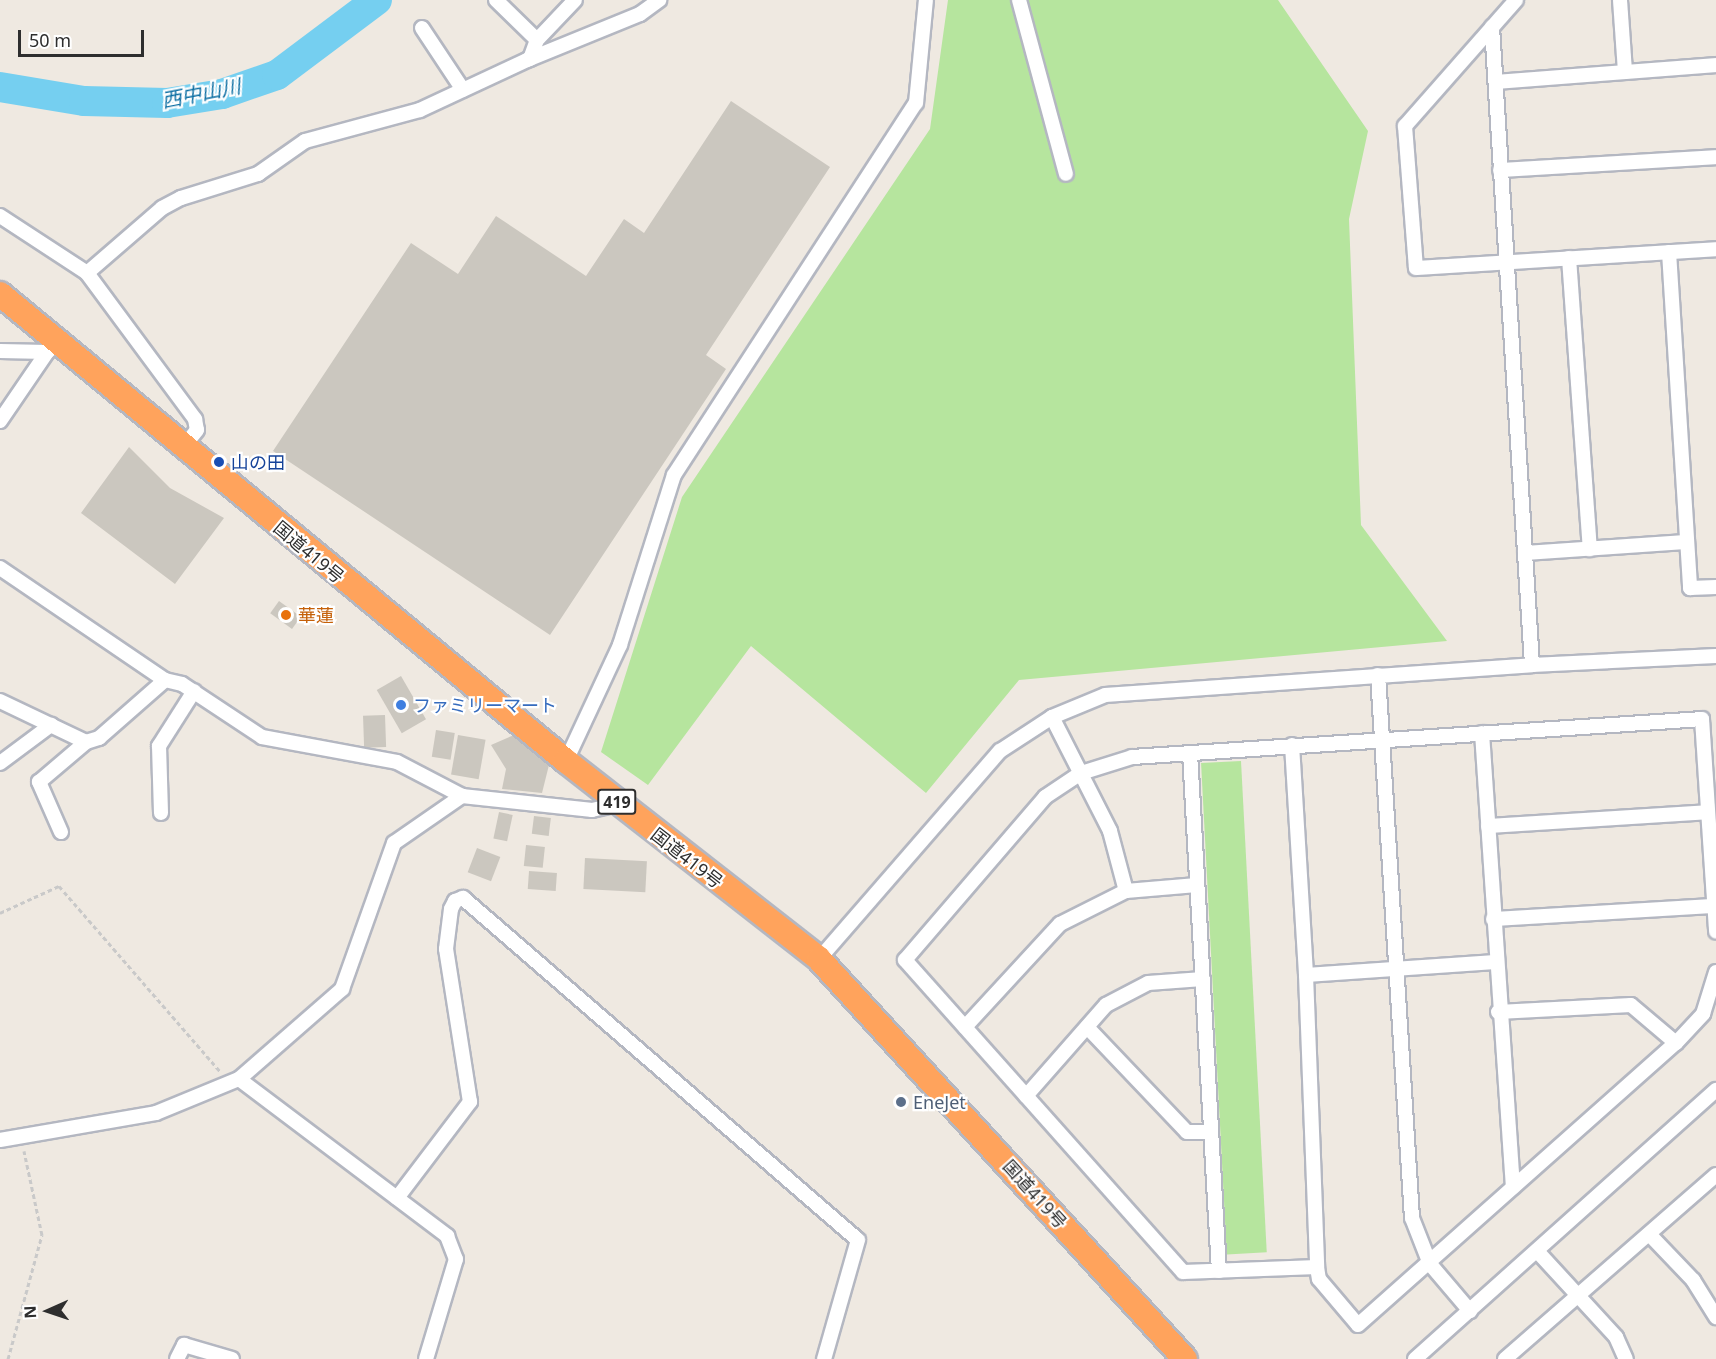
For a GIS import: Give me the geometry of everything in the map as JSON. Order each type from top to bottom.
[{"type":"highway","name":"国道419号","points":[[0,294],[53,347],[185,445],[566,762],[819,959],[1185,1359]]},
{"type":"street","points":[[496,0],[537,40]]},
{"type":"street","points":[[530,58],[537,40],[575,0]]},
{"type":"street","points":[[87,273],[162,208],[181,198],[258,174],[305,141],[400,118],[530,58],[640,14],[659,0]]},
{"type":"street","points":[[566,762],[620,645],[674,476],[916,103],[927,0]]},
{"type":"street","points":[[1019,0],[1066,174]]},
{"type":"street","points":[[1516,0],[1405,126],[1416,268],[1716,249]]},
{"type":"street","points":[[1620,0],[1624,72]]},
{"type":"street","points":[[1492,27],[1532,665]]},
{"type":"street","points":[[422,28],[463,90]]},
{"type":"street","points":[[1496,82],[1716,65]]},
{"type":"street","points":[[1500,170],[1716,158]]},
{"type":"street","points":[[0,216],[87,273],[195,419],[197,430],[185,445]]},
{"type":"street","points":[[1669,252],[1690,588],[1716,587]]},
{"type":"street","points":[[1569,258],[1590,549]]},
{"type":"street","points":[[0,351],[53,347]]},
{"type":"street","points":[[0,421],[53,347]]},
{"type":"street","points":[[1525,553],[1686,542]]},
{"type":"street","points":[[0,568],[165,680],[194,691],[262,737],[397,762],[462,795],[592,810],[619,804]]},
{"type":"street","points":[[819,959],[1000,750],[1053,717],[1105,695],[1532,665],[1716,656]]},
{"type":"street","points":[[1378,675],[1412,1218],[1430,1264],[1470,1311]]},
{"type":"street","points":[[61,831],[39,782],[86,742],[99,738],[165,680]]},
{"type":"street","points":[[161,813],[159,746],[194,691]]},
{"type":"street","points":[[0,701],[86,742]]},
{"type":"street","points":[[1053,717],[1110,831],[1126,891]]},
{"type":"street","points":[[1317,1267],[1183,1272],[905,960],[1045,796],[1081,773],[1132,757],[1702,718],[1716,932]]},
{"type":"street","points":[[0,763],[51,725]]},
{"type":"street","points":[[1482,733],[1498,1012],[1513,1187]]},
{"type":"street","points":[[1292,745],[1306,975],[1317,1267],[1319,1279],[1358,1325],[1430,1264],[1513,1187],[1676,1043],[1703,1014],[1716,972]]},
{"type":"street","points":[[1190,753],[1219,1271]]},
{"type":"street","points":[[0,1140],[156,1113],[235,1081],[342,989],[394,843],[462,795]]},
{"type":"street","points":[[1488,826],[1708,812]]},
{"type":"street","points":[[965,1028],[1060,924],[1126,891],[1197,885]]},
{"type":"street","points":[[397,1198],[470,1102],[446,949],[452,909],[455,901],[464,898],[858,1240],[825,1359]]},
{"type":"street","points":[[1494,920],[1714,906]]},
{"type":"street","points":[[1306,975],[1496,962]]},
{"type":"street","points":[[1026,1096],[1106,1005],[1148,983],[1203,979]]},
{"type":"street","points":[[1498,1012],[1631,1005],[1676,1043]]},
{"type":"street","points":[[1087,1027],[1187,1132],[1211,1132]]},
{"type":"street","points":[[235,1081],[447,1236],[456,1259],[426,1359]]},
{"type":"street","points":[[1415,1359],[1716,1090]]},
{"type":"street","points":[[1509,1358],[1716,1175]]},
{"type":"street","points":[[1649,1234],[1693,1280],[1716,1317]]},
{"type":"street","points":[[1537,1251],[1616,1337],[1626,1359]]},
{"type":"street","points":[[177,1359],[184,1345],[232,1359]]},
{"type":"path","points":[[0,913],[59,886],[235,1081]]},
{"type":"path","points":[[8,1359],[42,1235],[21,1137]]},
{"type":"green space","points":[[948,0],[1278,0],[1368,131],[1349,219],[1361,525],[1447,641],[1019,680],[926,793],[751,646],[648,785],[601,752],[682,497],[930,129]]},
{"type":"green space","points":[[1241,761],[1267,1252],[1227,1254],[1201,763]]},
{"type":"building","points":[[731,101],[830,167],[706,355],[726,369],[550,635],[273,451],[411,243],[458,274],[496,216],[586,276],[624,219],[644,233]]},
{"type":"building","points":[[129,447],[170,488],[224,518],[175,584],[81,513]]},
{"type":"building","name":"華蓮","points":[[279,601],[301,617],[292,629],[270,613]]},
{"type":"building","name":"ファミリーマート","points":[[401,676],[426,719],[402,733],[377,690]]},
{"type":"building","points":[[385,715],[386,747],[364,748],[363,716]]},
{"type":"building","points":[[436,730],[455,733],[451,760],[432,757]]},
{"type":"building","points":[[458,735],[486,740],[479,779],[451,774]]},
{"type":"building","points":[[514,735],[549,765],[542,793],[502,789],[506,769],[491,745]]},
{"type":"building","points":[[499,812],[513,815],[507,841],[493,838]]},
{"type":"building","points":[[534,816],[551,818],[549,836],[532,834]]},
{"type":"building","points":[[526,845],[545,847],[543,868],[524,866]]},
{"type":"building","points":[[477,848],[500,857],[491,881],[468,872]]},
{"type":"building","points":[[585,858],[647,861],[645,892],[583,889]]},
{"type":"building","points":[[529,871],[557,873],[556,891],[528,889]]},
{"type":"waterway","name":"西中山川","points":[[0,87],[84,101],[167,103],[222,94],[277,75],[377,0]]},
{"type":"place","name":"山の田","points":[[219,462]]},
{"type":"place","name":"華蓮","points":[[286,615]]},
{"type":"place","name":"ファミリーマート","points":[[401,705]]},
{"type":"place","name":"EneJet","points":[[901,1102]]}]
